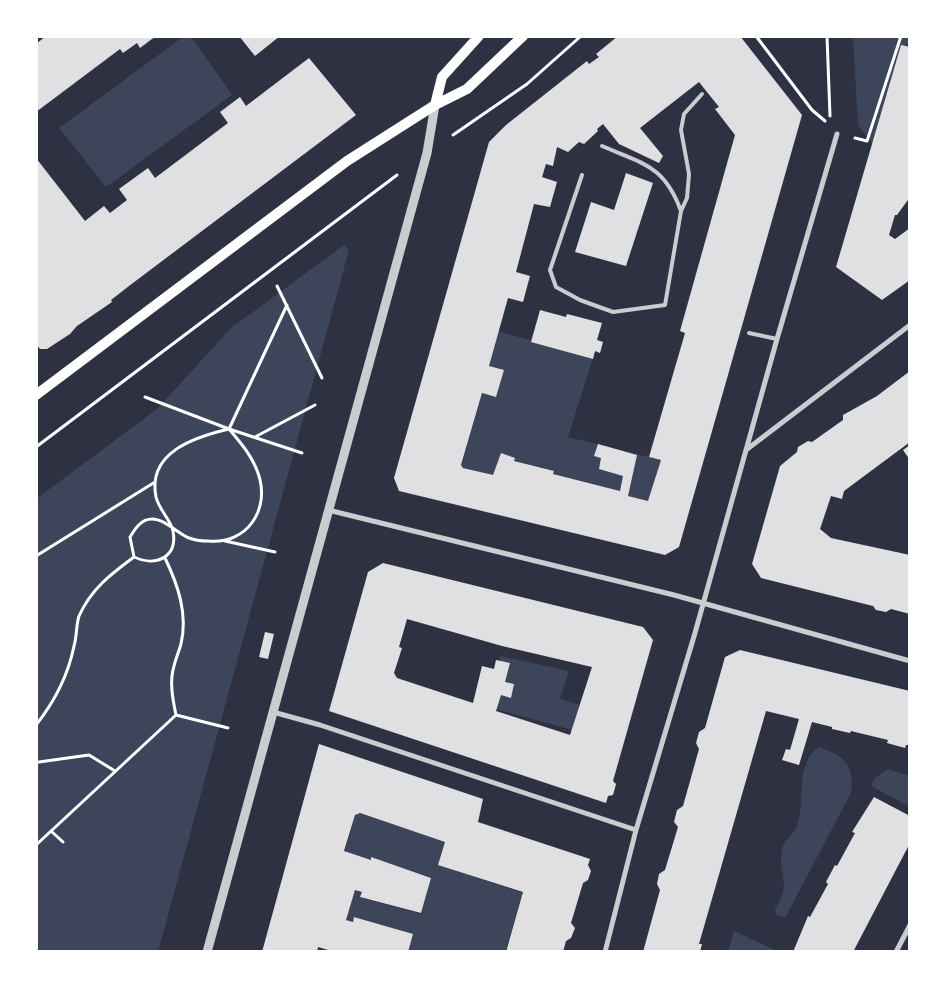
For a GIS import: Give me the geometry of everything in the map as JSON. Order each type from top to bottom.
[{"type":"main road","points":[[436,106],[442,77],[479,36]]},
{"type":"main road","points":[[36,395],[348,161],[436,106],[467,89],[524,36]]},
{"type":"street","points":[[207,952],[271,711],[427,154],[436,106]]},
{"type":"street","points":[[604,952],[636,830],[838,134]]},
{"type":"street","points":[[746,450],[910,325]]},
{"type":"street","points":[[327,510],[703,603],[910,661]]},
{"type":"street","points":[[271,711],[320,725],[636,830]]},
{"type":"street","points":[[896,952],[910,925]]},
{"type":"lane","points":[[582,175],[550,270],[556,287],[580,300],[613,312],[665,305],[680,211],[687,198],[689,174],[681,130],[684,114],[702,94]]},
{"type":"lane","points":[[602,146],[645,164],[664,177],[680,211]]},
{"type":"lane","points":[[749,333],[777,339]]},
{"type":"path","points":[[36,447],[427,154],[526,84],[581,36]]},
{"type":"path","points":[[756,36],[812,110],[838,134],[866,141],[902,36]]},
{"type":"path","points":[[827,36],[831,120],[838,134]]},
{"type":"path","points":[[277,286],[322,378]]},
{"type":"path","points":[[134,557],[144,562],[166,558],[171,550],[173,529],[162,514],[156,497],[155,482],[161,464],[173,450],[190,440],[229,429],[287,305]]},
{"type":"path","points":[[145,397],[229,429],[302,453]]},
{"type":"path","points":[[255,437],[315,405]]},
{"type":"path","points":[[224,541],[241,535],[252,524],[261,506],[262,489],[252,458],[229,429]]},
{"type":"path","points":[[36,556],[155,482]]},
{"type":"path","points":[[134,557],[130,537],[137,525],[149,519],[159,519],[190,539],[224,541],[275,552]]},
{"type":"path","points":[[36,725],[54,702],[68,669],[78,617],[90,596],[106,578],[134,557]]},
{"type":"path","points":[[166,558],[181,598],[182,613],[181,643],[173,668],[172,694],[176,716]]},
{"type":"path","points":[[176,716],[228,728]]},
{"type":"path","points":[[37,843],[176,716]]},
{"type":"path","points":[[39,762],[88,754],[115,772]]},
{"type":"path","points":[[52,831],[63,842]]},
{"type":"shaded area","points":[[184,36],[191,36],[232,95],[106,187],[59,128]]},
{"type":"shaded area","points":[[853,36],[910,36],[910,44],[907,44],[875,147],[858,125]]},
{"type":"shaded area","points":[[344,245],[349,250],[158,952],[36,952],[36,499],[157,409],[231,328]]},
{"type":"shaded area","points":[[498,331],[593,358],[568,437],[661,460],[649,501],[628,496],[628,493],[554,474],[554,471],[500,457],[493,476],[461,467],[482,394],[496,396],[503,371],[489,366]]},
{"type":"shaded area","points":[[500,656],[569,671],[560,699],[580,705],[572,730],[488,707]]},
{"type":"shaded area","points":[[819,747],[836,754],[846,763],[851,775],[851,793],[785,918],[776,915],[775,909],[784,885],[781,865],[782,849],[797,827],[804,772],[811,754]]},
{"type":"shaded area","points":[[887,769],[910,776],[910,807],[871,786],[874,779]]},
{"type":"shaded area","points":[[356,812],[445,842],[439,865],[523,893],[505,952],[408,952],[413,934],[355,917],[353,921],[346,919],[355,891],[362,892],[361,898],[421,914],[431,877],[345,852]]},
{"type":"shaded area","points":[[734,931],[777,951],[777,952],[728,952]]},
{"type":"building","points":[[46,36],[156,36],[140,48],[137,43],[123,53],[120,49],[36,112],[36,44]]},
{"type":"building","points":[[239,36],[280,36],[255,56]]},
{"type":"building","points":[[618,36],[740,36],[802,115],[679,547],[665,555],[399,491],[394,478],[489,142],[506,125],[587,61],[589,64],[599,57],[596,54]],"holes":[[[699,82],[719,107],[715,109],[735,135],[680,331],[685,333],[649,457],[661,460],[648,501],[628,496],[637,455],[598,444],[594,456],[601,458],[599,469],[623,476],[620,491],[553,474],[554,471],[514,461],[515,458],[501,453],[493,475],[463,468],[461,465],[482,393],[496,397],[504,370],[489,366],[508,298],[523,302],[530,276],[516,272],[534,204],[550,207],[557,182],[542,177],[546,164],[553,166],[557,147],[568,152],[579,142],[584,144],[603,124],[619,144],[659,163],[663,156],[640,128]]]},
{"type":"building","points":[[901,45],[910,47],[910,197],[897,215],[895,215],[889,235],[895,239],[910,228],[910,280],[882,300],[836,267]]},
{"type":"building","points":[[309,58],[356,115],[129,286],[111,300],[112,302],[77,326],[70,334],[47,349],[40,349],[36,344],[36,158],[85,221],[104,206],[110,213],[127,200],[119,189],[148,168],[155,178],[228,123],[220,112],[240,97],[246,106]]},
{"type":"building","points":[[626,173],[653,183],[626,266],[575,252],[591,202],[614,210]]},
{"type":"building","points":[[540,310],[566,317],[567,314],[602,323],[597,340],[603,342],[600,353],[595,351],[593,359],[531,342]]},
{"type":"building","points":[[910,371],[910,442],[844,491],[842,499],[831,496],[820,529],[831,538],[910,555],[910,614],[891,609],[886,612],[876,610],[873,606],[761,578],[752,564],[780,466],[797,452],[798,447],[808,441],[812,442],[843,420],[843,415],[877,396]]},
{"type":"building","points":[[910,445],[910,460],[903,450]]},
{"type":"building","points":[[383,563],[643,627],[653,640],[613,781],[616,784],[613,795],[608,796],[606,803],[329,711],[368,572]],"holes":[[[407,619],[502,646],[592,667],[570,735],[496,711],[501,695],[511,698],[514,684],[505,682],[510,663],[496,660],[494,669],[482,666],[473,703],[397,678],[394,673],[402,648],[399,647]]]},
{"type":"building","points":[[265,632],[274,634],[268,659],[259,657]]},
{"type":"building","points":[[740,650],[910,691],[910,745],[906,745],[905,748],[887,743],[888,740],[851,731],[850,733],[832,729],[832,727],[812,722],[799,765],[782,760],[786,749],[790,750],[799,719],[766,711],[699,944],[702,944],[700,952],[643,952],[660,890],[657,884],[659,874],[665,870],[678,827],[674,822],[677,810],[683,806],[699,749],[696,743],[699,732],[705,728],[725,657]]},
{"type":"building","points":[[319,744],[483,799],[478,822],[590,859],[588,865],[591,871],[588,880],[583,883],[571,923],[575,928],[571,938],[566,941],[563,952],[506,952],[523,892],[438,865],[445,842],[360,813],[355,815],[344,851],[371,860],[371,857],[431,878],[421,913],[360,897],[362,892],[355,890],[346,920],[353,922],[354,917],[413,934],[408,952],[335,952],[318,947],[317,952],[262,952]]},
{"type":"building","points":[[874,797],[910,816],[910,843],[853,952],[793,952],[808,916],[810,917],[828,884],[826,882],[835,865],[837,866],[855,833],[852,832]]}]
